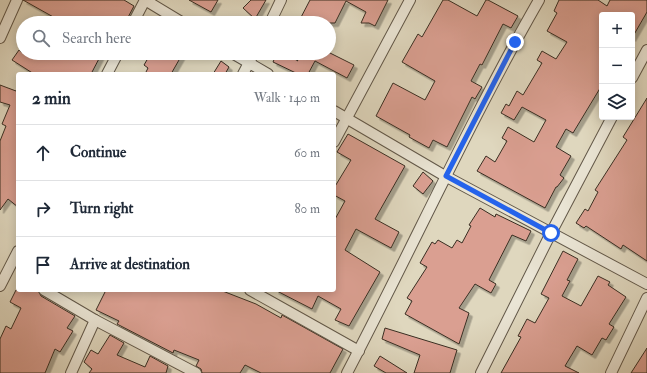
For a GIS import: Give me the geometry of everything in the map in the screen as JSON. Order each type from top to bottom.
[{"type":"street","points":[[0,38],[4,16],[17,0]]},
{"type":"street","points":[[137,16],[145,0],[171,16]]},
{"type":"street","points":[[274,16],[282,0]]},
{"type":"street","points":[[336,138],[410,0]]},
{"type":"street","points":[[347,373],[446,176],[515,42],[539,0]]},
{"type":"street","points":[[635,72],[647,50]]},
{"type":"street","points":[[108,72],[114,60]]},
{"type":"street","points":[[243,60],[264,72]]},
{"type":"street","points":[[244,72],[251,60]]},
{"type":"street","points":[[336,112],[446,176],[647,284]]},
{"type":"street","points":[[481,373],[551,233],[610,120]]},
{"type":"street","points":[[0,286],[16,255]]},
{"type":"street","points":[[8,270],[16,274]]},
{"type":"street","points":[[47,292],[95,320],[196,373]]},
{"type":"street","points":[[257,292],[359,351]]},
{"type":"street","points":[[611,373],[647,298]]},
{"type":"street","points":[[71,373],[95,320]]},
{"type":"building","points":[[23,0],[124,0],[134,6],[129,16],[52,16]]},
{"type":"building","points":[[189,0],[218,0],[211,12]]},
{"type":"building","points":[[251,0],[266,0],[257,16],[252,16],[243,8]]},
{"type":"building","points":[[310,0],[388,0],[375,26],[369,23],[361,23],[366,12],[346,1],[336,21],[336,16],[302,16]]},
{"type":"building","points":[[443,0],[448,0],[477,16],[486,0],[488,0],[518,16],[511,28],[503,24],[482,65],[480,64],[471,81],[482,87],[475,99],[472,97],[447,147],[433,140],[429,148],[409,137],[410,135],[376,116],[393,83],[425,100],[435,81],[402,62],[418,34],[422,37]]},
{"type":"building","points":[[559,0],[598,0],[607,6],[610,0],[647,0],[647,12],[635,33],[635,12],[599,12],[599,90],[573,133],[566,129],[556,147],[571,156],[560,175],[564,178],[556,187],[545,208],[477,171],[486,156],[495,162],[507,141],[502,138],[508,127],[534,142],[546,120],[522,107],[514,120],[501,113],[506,104],[509,106],[517,91],[523,95],[542,63],[537,60],[542,51],[556,59],[567,42],[547,31],[557,13],[554,11]]},
{"type":"building","points":[[16,54],[16,60],[98,60],[92,72],[31,72],[12,60]]},
{"type":"building","points":[[336,56],[354,65],[347,78],[315,61],[309,72],[294,72],[273,62],[274,60],[336,60]]},
{"type":"building","points":[[147,60],[179,60],[172,72],[146,72],[148,68],[144,65]]},
{"type":"building","points":[[221,61],[229,67],[226,72],[214,72]]},
{"type":"building","points":[[0,85],[16,91],[16,205],[8,199],[0,210],[0,141],[6,126],[2,124],[10,105],[0,102]]},
{"type":"building","points":[[647,98],[647,261],[623,245],[621,249],[586,226],[584,228],[576,223],[585,209],[588,211],[598,192],[595,190],[627,140],[623,137],[633,120],[635,120]]},
{"type":"building","points":[[348,134],[405,166],[375,219],[399,232],[391,248],[356,229],[345,250],[380,272],[349,326],[335,320],[341,309],[318,296],[312,309],[279,292],[336,292],[336,217],[345,201],[336,196],[336,185],[351,160],[337,152]]},
{"type":"building","points":[[423,172],[433,181],[423,194],[413,186]]},
{"type":"building","points":[[480,208],[495,217],[496,214],[531,231],[526,241],[512,235],[489,280],[496,284],[491,293],[475,284],[459,308],[469,313],[459,344],[405,314],[412,301],[407,298],[427,267],[420,263],[432,242],[435,244],[438,240],[452,248],[457,240],[462,243],[471,226],[469,225]]},
{"type":"building","points":[[563,251],[578,259],[567,280],[570,281],[562,296],[581,306],[598,276],[610,282],[608,285],[626,297],[609,324],[614,327],[606,340],[602,338],[592,355],[577,346],[565,366],[579,373],[501,373],[521,337],[518,336],[527,319],[535,323],[549,298],[541,294]]},
{"type":"building","points":[[16,290],[16,292],[39,292],[41,296],[75,316],[67,328],[73,331],[60,352],[55,349],[45,373],[0,373],[0,339],[6,326],[11,329],[21,308],[10,302]]},
{"type":"building","points":[[105,292],[225,292],[256,304],[281,318],[282,315],[343,349],[330,373],[261,373],[245,365],[240,373],[202,373],[201,369],[196,366],[199,360],[174,350],[173,353],[117,324],[119,321],[96,310]]},
{"type":"building","points":[[385,328],[457,350],[450,373],[414,373],[420,355],[382,339]]},
{"type":"building","points":[[110,335],[124,343],[117,355],[145,367],[150,356],[168,366],[166,373],[89,373],[92,369],[84,362],[91,350],[98,354]]},
{"type":"building","points":[[647,348],[647,373],[631,373]]},
{"type":"building","points":[[380,356],[407,373],[386,373],[374,366]]},
{"type":"route","points":[[515,42],[446,176],[551,233]]}]
